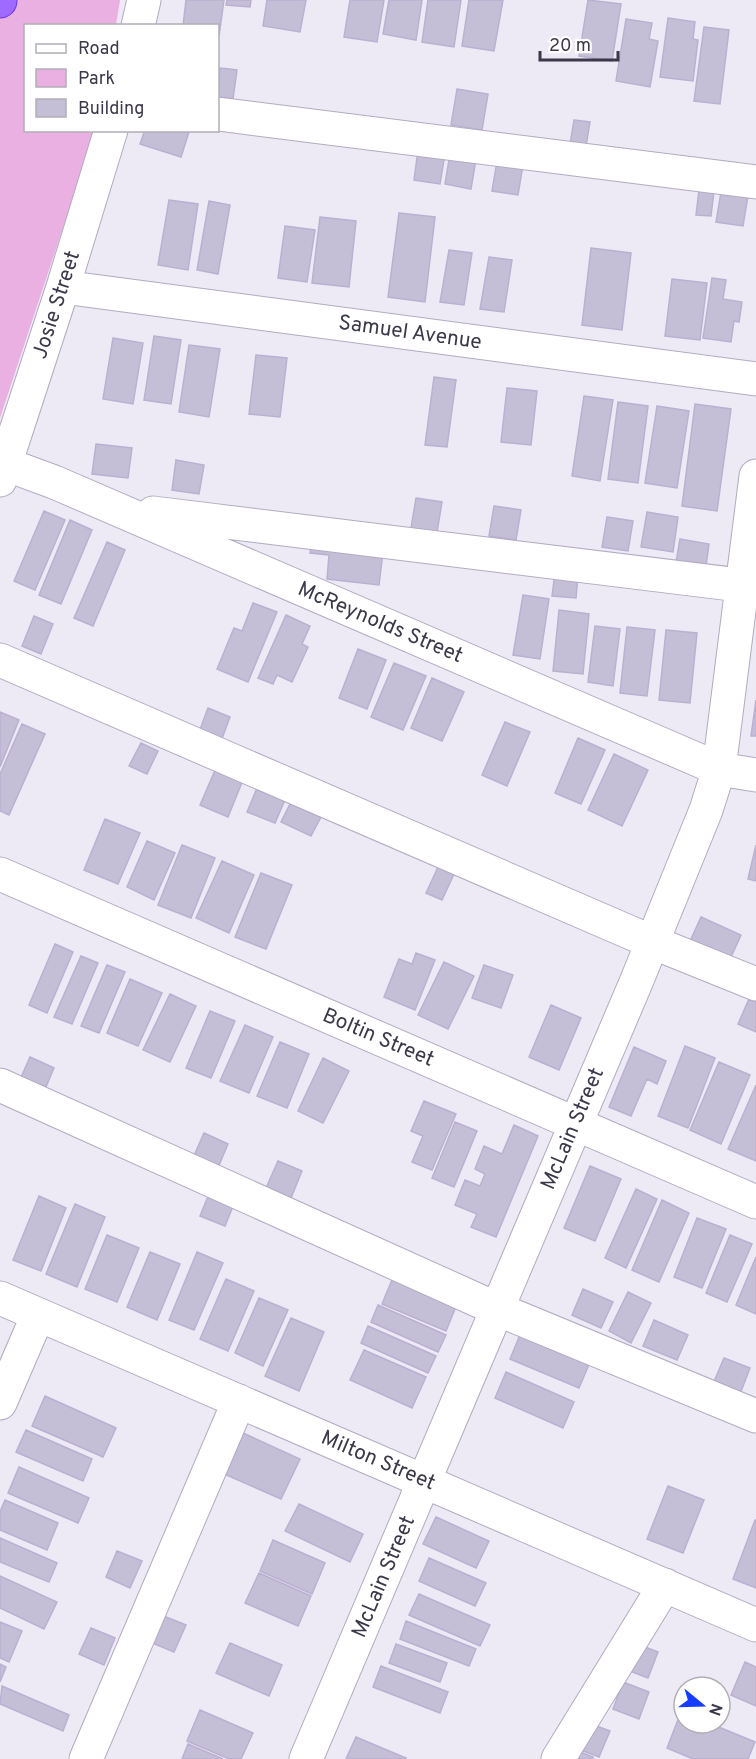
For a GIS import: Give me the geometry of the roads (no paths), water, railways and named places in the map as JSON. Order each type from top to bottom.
[{"type":"street","points":[[138,24],[144,0]]},
{"type":"street","points":[[219,114],[756,182]]},
{"type":"street","name":"Josie Street","points":[[2,472],[63,287],[110,132]]},
{"type":"street","name":"Samuel Avenue","points":[[63,287],[756,379]]},
{"type":"street","name":"McReynolds Street","points":[[2,472],[54,482],[719,770],[756,775]]},
{"type":"street","name":"McLain Street","points":[[306,1759],[706,810],[719,770],[749,586],[756,476]]},
{"type":"street","points":[[116,508],[749,586]]},
{"type":"street","points":[[0,660],[652,942],[756,984]]},
{"type":"street","name":"Boltin Street","points":[[0,874],[756,1202]]},
{"type":"street","points":[[0,1086],[497,1309],[756,1416]]},
{"type":"street","name":"Milton Street","points":[[0,1298],[756,1625]]},
{"type":"street","points":[[0,1403],[38,1315]]},
{"type":"street","points":[[86,1759],[239,1401]]},
{"type":"street","points":[[558,1759],[665,1586]]}]
